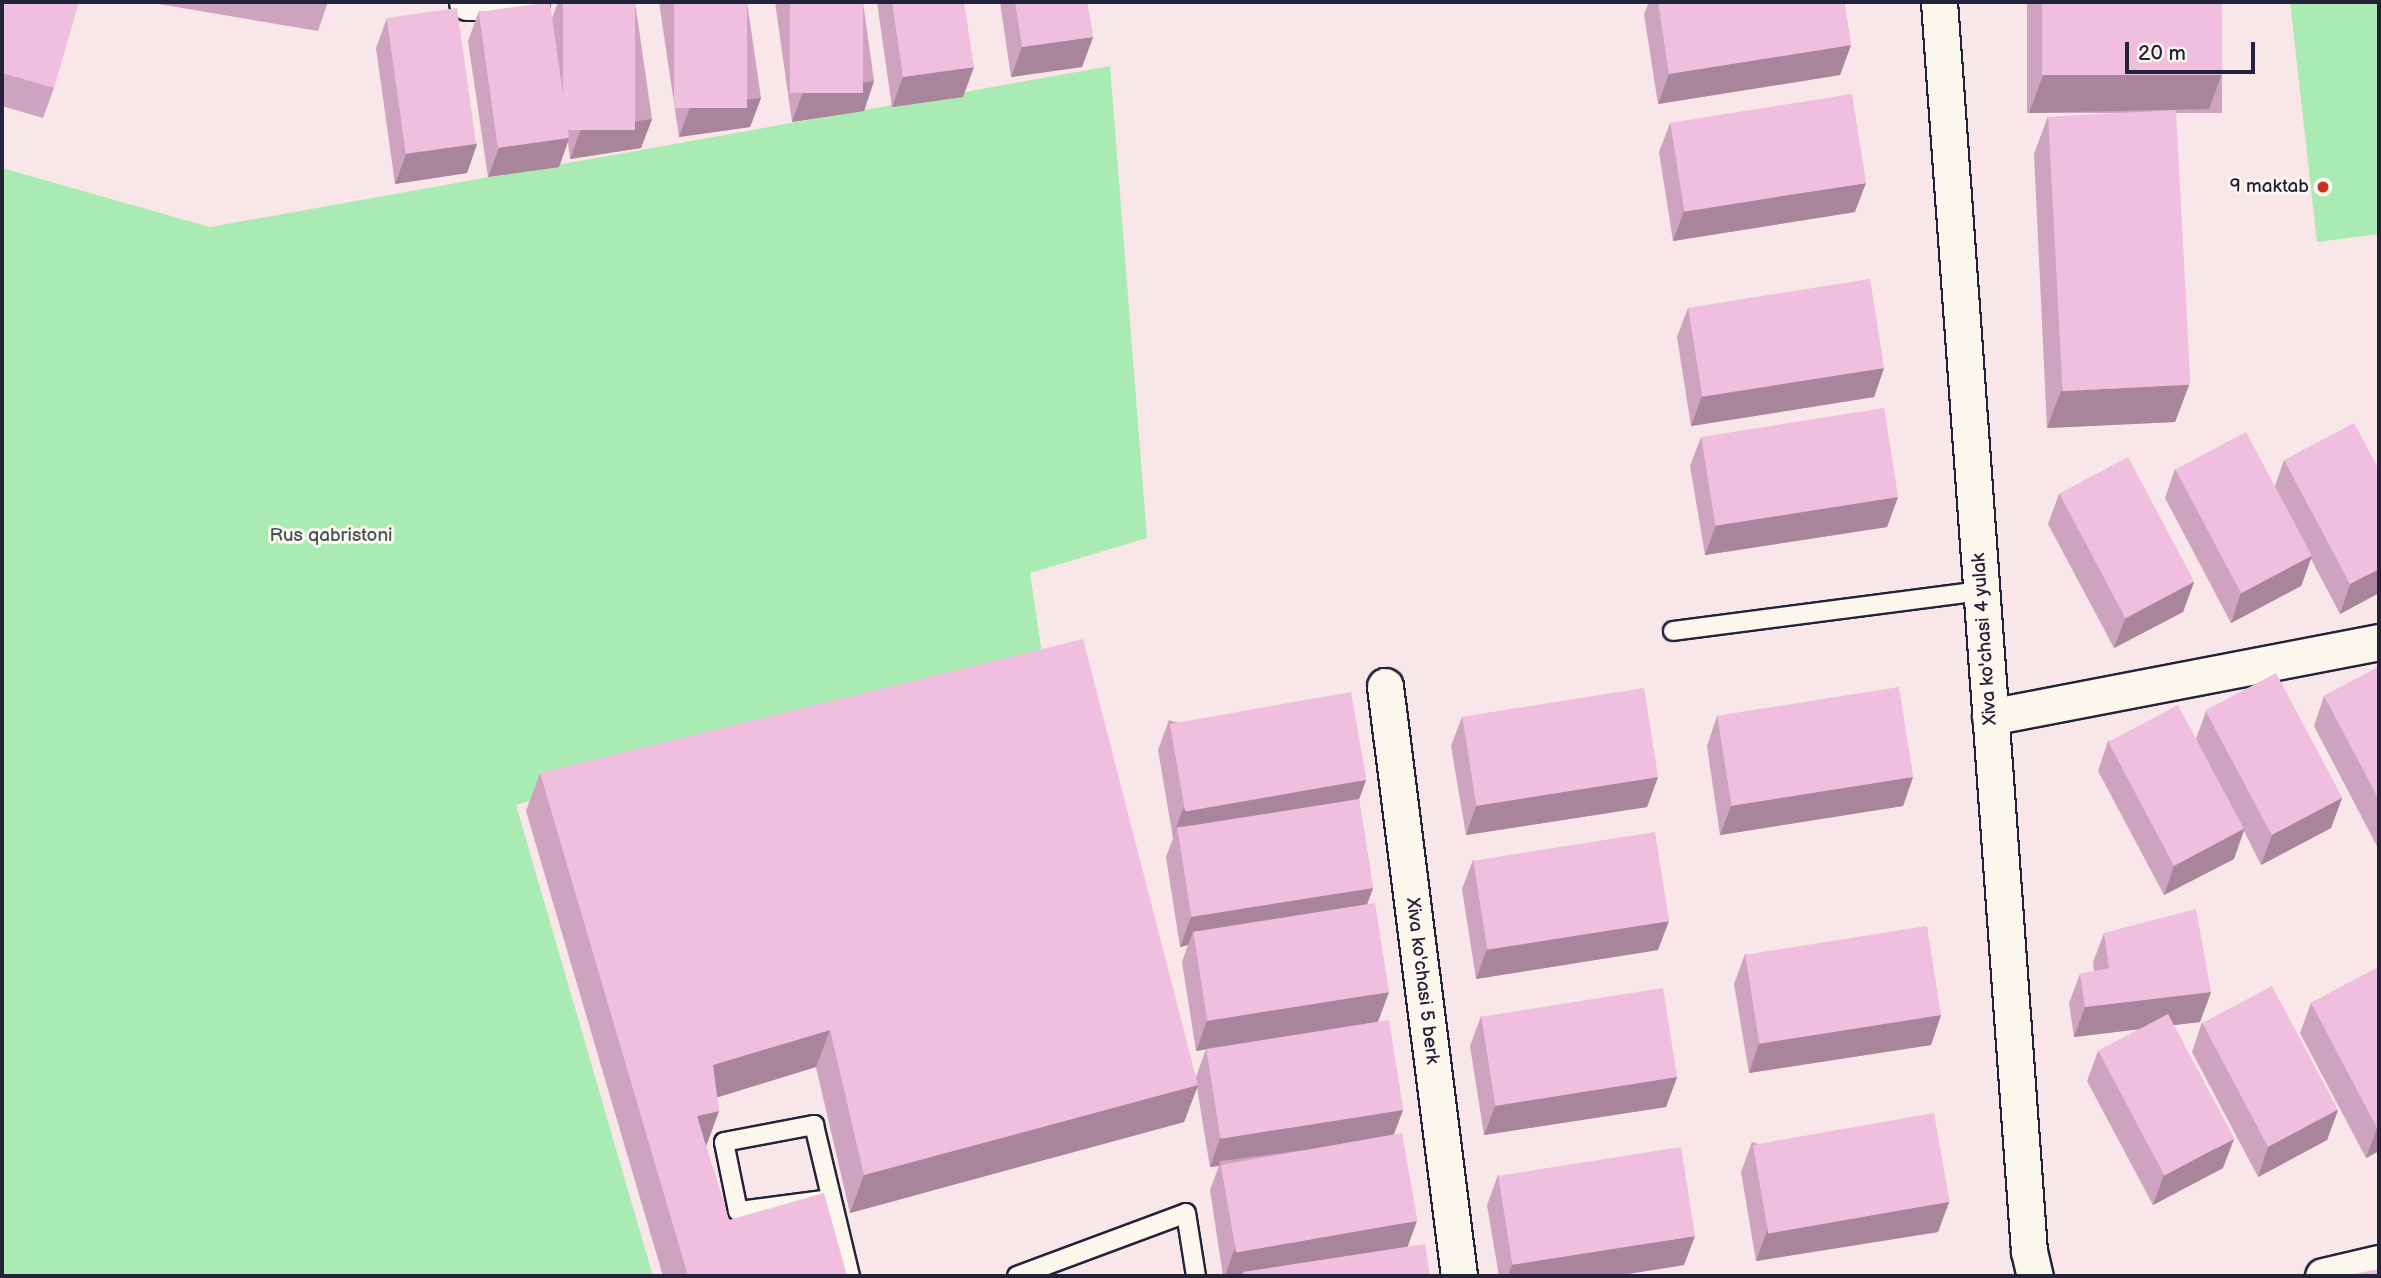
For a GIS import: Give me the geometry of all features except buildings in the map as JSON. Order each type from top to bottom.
[{"type":"street","points":[[467,2],[531,2]]},
{"type":"street","name":"Xiva ko'chasi 4 yulak","points":[[1940,2],[2029,1251],[2035,1276]]},
{"type":"street","points":[[1990,717],[2379,642]]},
{"type":"street","name":"Xiva ko'chasi 5 berk","points":[[1385,686],[1459,1276]]},
{"type":"street","points":[[2323,1276],[2379,1263]]},
{"type":"lane","points":[[1673,631],[1981,591]]},
{"type":"lane","points":[[831,1199],[738,1211],[724,1142],[814,1125],[850,1276]]},
{"type":"lane","points":[[1017,1276],[1186,1213],[1196,1276]]},
{"type":"green space","points":[[2290,2],[2379,2],[2379,234],[2317,242]]},
{"type":"green space","name":"Rus qabristoni","points":[[1110,66],[1147,538],[1030,573],[1042,654],[516,805],[653,1276],[2,1276],[2,168],[210,227]]},
{"type":"place","name":"9 maktab","points":[[2323,187]]}]
